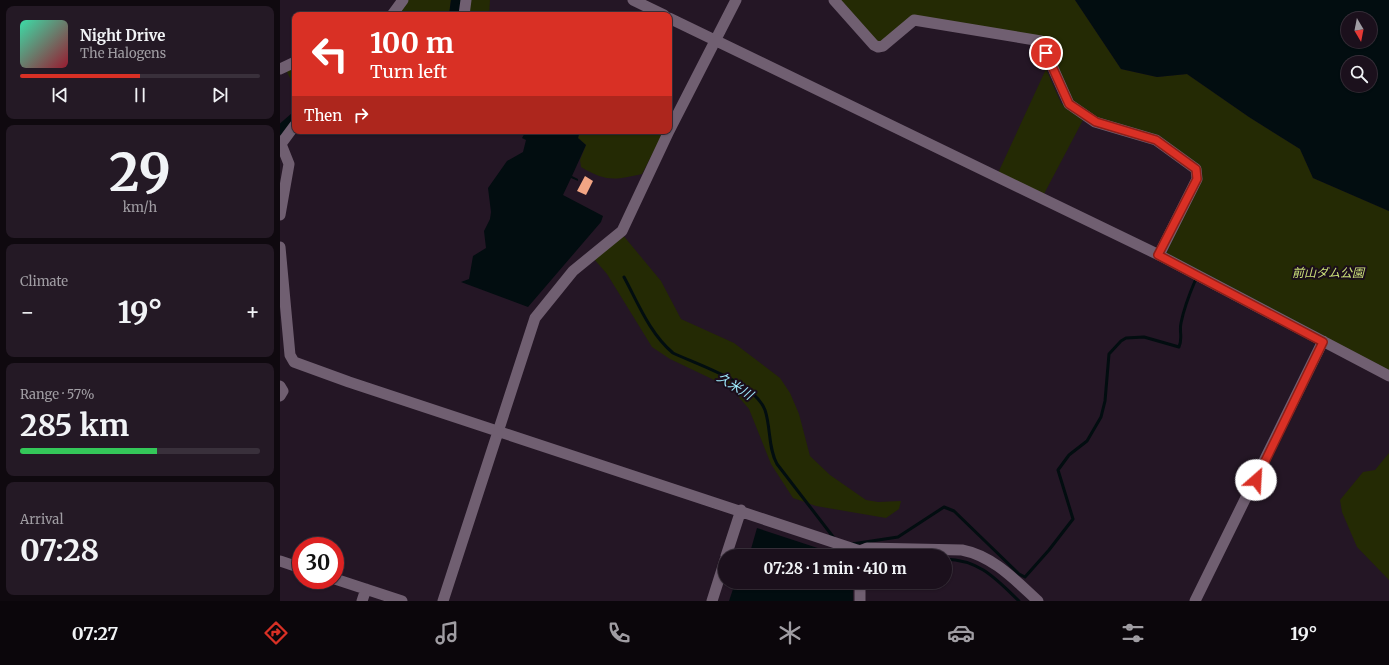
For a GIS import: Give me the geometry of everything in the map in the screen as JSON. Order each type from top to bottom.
[{"type":"street","points":[[394,12],[403,0]]},
{"type":"street","points":[[464,12],[466,0]]},
{"type":"street","points":[[633,0],[658,12]]},
{"type":"street","points":[[672,125],[736,0]]},
{"type":"street","points":[[834,0],[874,45],[878,47],[883,46],[914,20],[1041,41],[1069,104],[1096,122],[1156,140],[1196,169],[1197,179],[1158,255]]},
{"type":"street","points":[[672,19],[1158,255],[1389,376]]},
{"type":"street","points":[[280,70],[292,64]]},
{"type":"street","points":[[280,215],[289,164],[281,144],[292,129]]},
{"type":"street","points":[[443,601],[535,318],[573,271],[622,230],[668,134]]},
{"type":"street","points":[[280,247],[290,355],[294,362],[741,510],[849,549]]},
{"type":"street","points":[[1195,601],[1323,342]]},
{"type":"street","points":[[280,386],[283,391],[280,396]]},
{"type":"street","points":[[728,549],[741,510]]},
{"type":"street","points":[[866,549],[914,549]]},
{"type":"street","points":[[952,550],[972,552],[992,562],[1038,601]]},
{"type":"street","points":[[280,561],[292,565]]},
{"type":"street","points":[[344,582],[402,601]]},
{"type":"street","points":[[712,601],[718,582]]},
{"type":"street","points":[[362,601],[366,589]]},
{"type":"street","points":[[860,589],[860,601]]},
{"type":"green space","points":[[405,0],[451,0],[449,12],[399,12]]},
{"type":"green space","points":[[469,0],[490,0],[489,12],[467,12]]},
{"type":"green space","name":"前山ダム公園","points":[[839,0],[1075,0],[1121,69],[1157,77],[1187,74],[1249,117],[1300,149],[1313,178],[1389,211],[1389,370],[1166,254],[1199,180],[1158,137],[1096,119],[1072,101],[1043,38],[918,18],[878,44]]},
{"type":"green space","points":[[292,67],[292,82],[286,70]]},
{"type":"green space","points":[[1046,69],[1061,103],[1083,120],[1044,194],[998,173]]},
{"type":"green space","points":[[579,134],[662,134],[642,174],[625,178],[604,177],[581,167],[580,160],[586,145],[578,138]]},
{"type":"green space","points":[[622,234],[661,281],[681,319],[734,343],[780,378],[790,393],[799,414],[810,456],[830,475],[866,500],[878,502],[901,501],[899,509],[886,518],[816,506],[793,498],[771,464],[749,409],[731,388],[670,359],[652,347],[607,274],[594,259]]},
{"type":"green space","points":[[1389,453],[1389,580],[1357,547],[1342,512],[1340,500],[1363,472],[1375,470]]},
{"type":"shaded area","points":[[1075,0],[1389,0],[1389,211],[1313,178],[1300,149],[1249,117],[1187,74],[1157,77],[1121,69]]},
{"type":"shaded area","points":[[524,134],[579,134],[578,138],[586,145],[572,176],[578,179],[578,181],[571,178],[563,195],[603,216],[601,222],[528,307],[461,282],[469,279],[473,256],[486,248],[484,231],[490,219],[491,212],[488,188],[507,161],[523,152],[526,140],[522,138]]},
{"type":"shaded area","points":[[757,528],[821,549],[751,549]]},
{"type":"shaded area","points":[[733,589],[853,589],[853,601],[729,601]]},
{"type":"building","points":[[585,176],[593,181],[586,195],[577,191]]},
{"type":"waterway","points":[[454,12],[456,0]]},
{"type":"waterway","points":[[280,130],[292,120]]},
{"type":"waterway","name":"久米川","points":[[624,277],[651,327],[673,353],[738,383],[750,391],[759,400],[767,417],[772,451],[777,464],[834,538]]},
{"type":"waterway","points":[[852,544],[898,537],[944,507],[954,511],[1019,574],[1025,577],[1049,550],[1073,519],[1058,470],[1069,455],[1087,441],[1101,417],[1105,401],[1109,354],[1121,341],[1126,338],[1144,337],[1179,347],[1181,341],[1182,317],[1195,281]]},
{"type":"waterway","name":"久米川","points":[[952,560],[978,567],[995,578],[1019,601]]},
{"type":"route","points":[[1046,53],[1069,104],[1096,122],[1151,137],[1196,169],[1197,179],[1158,255],[1323,342],[1256,480]]}]
